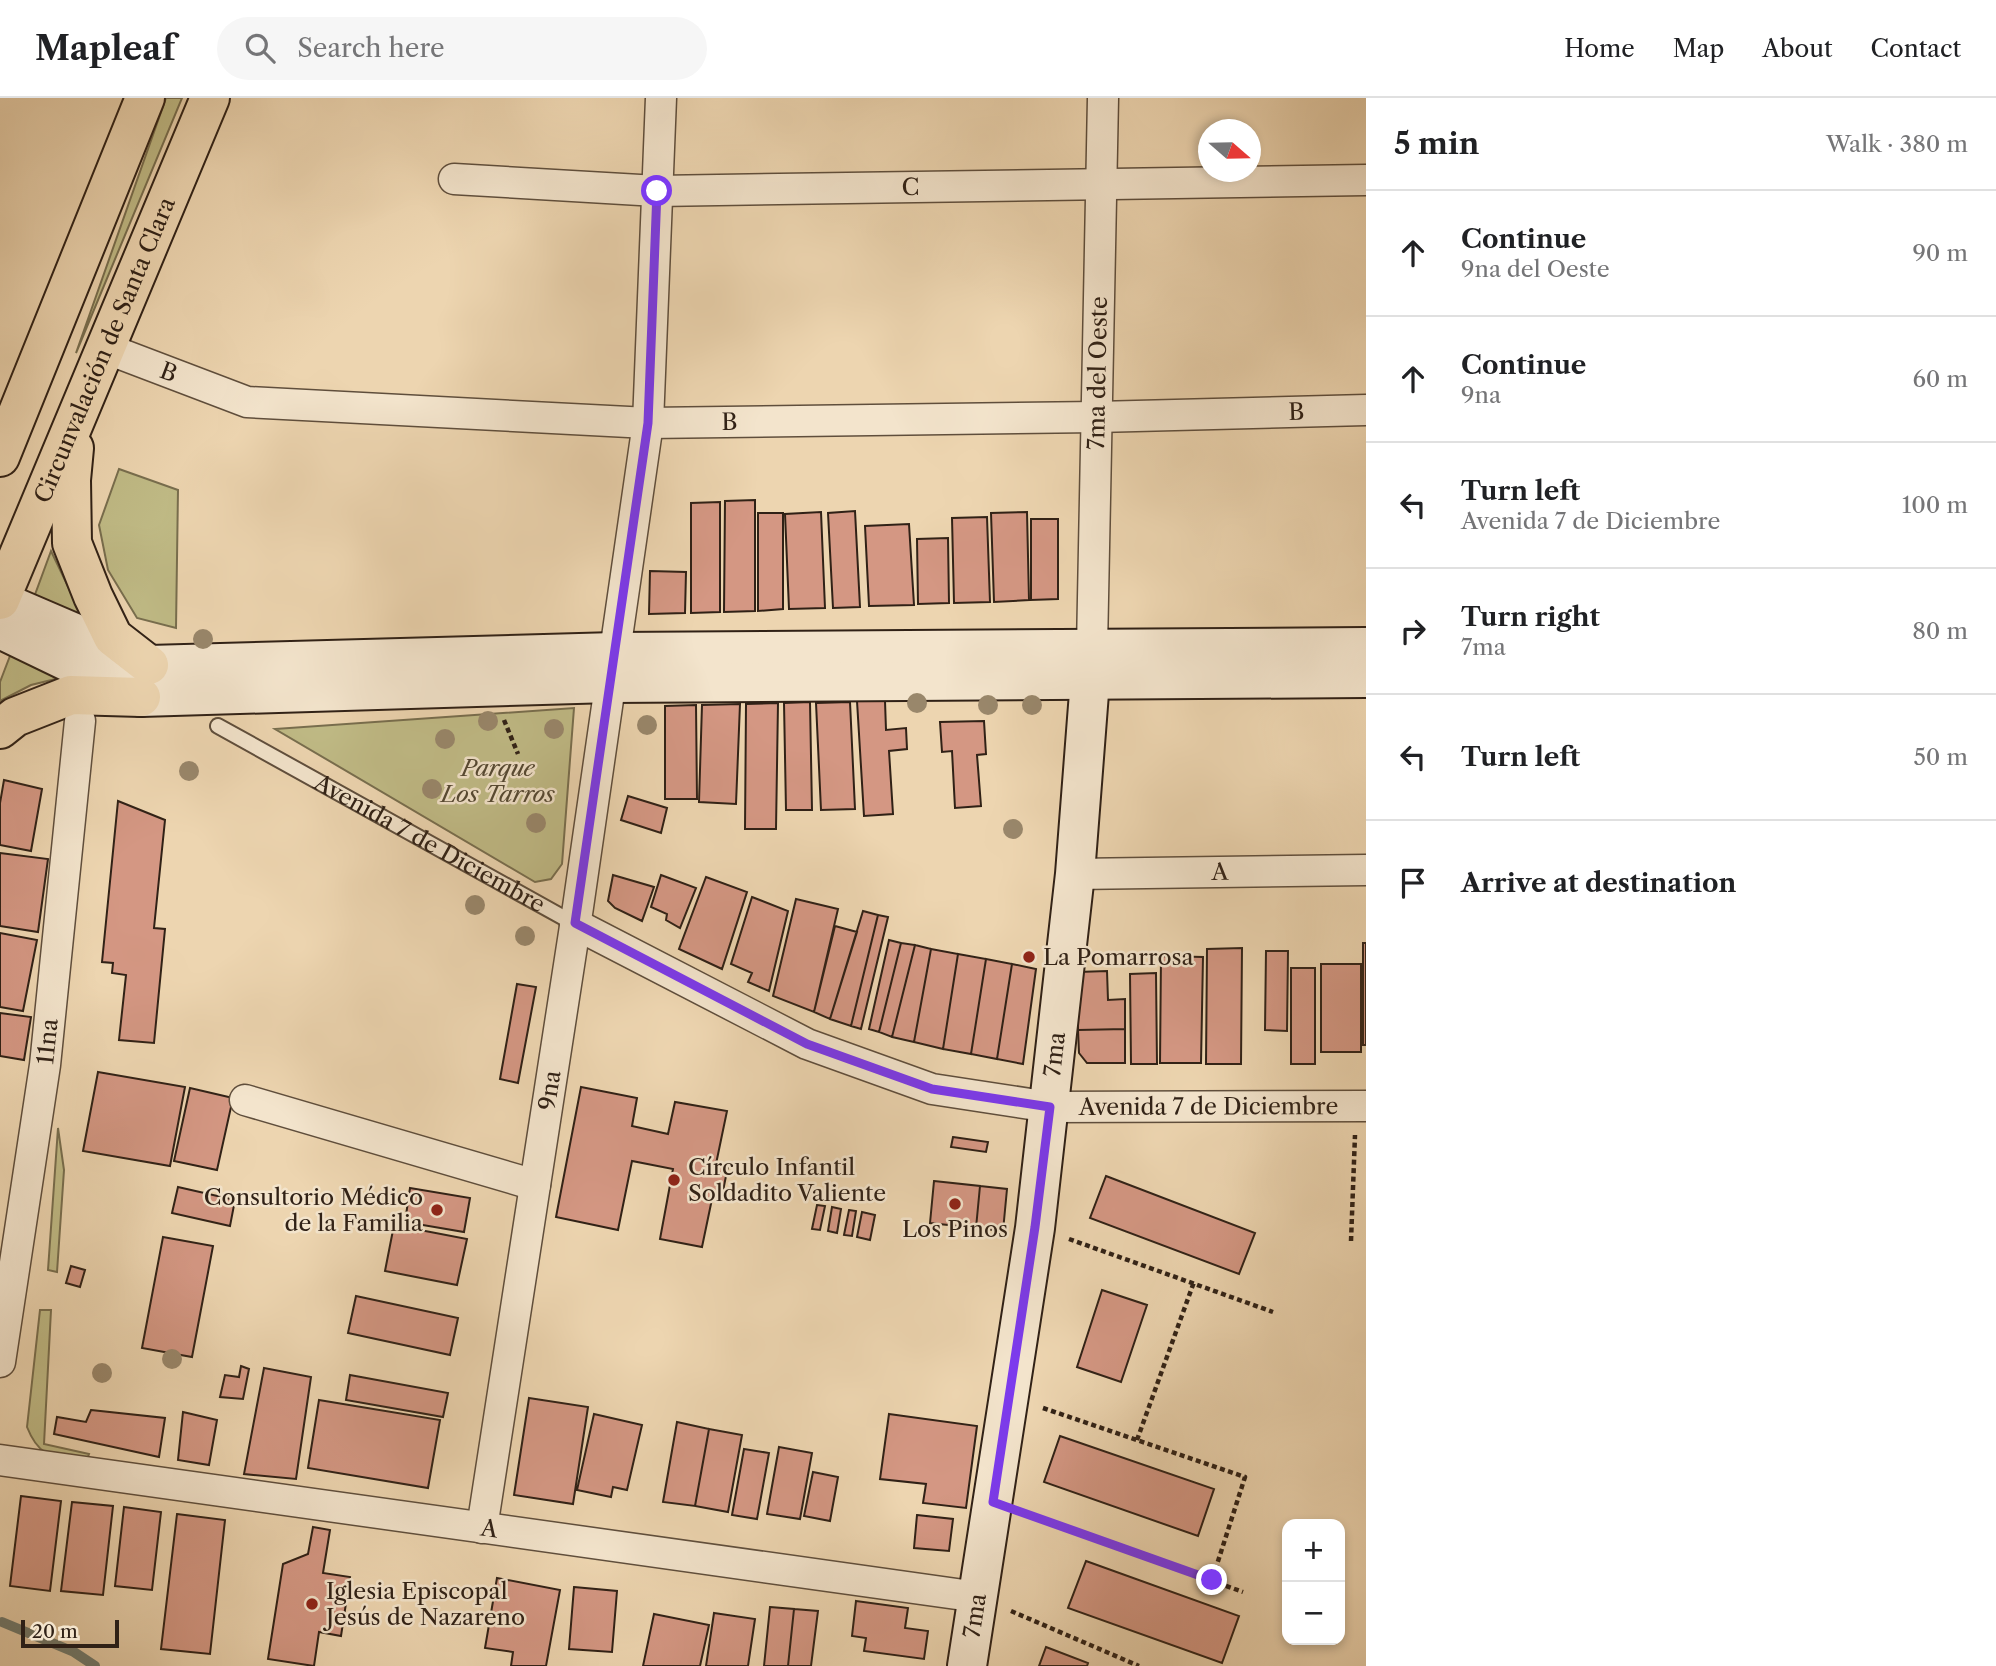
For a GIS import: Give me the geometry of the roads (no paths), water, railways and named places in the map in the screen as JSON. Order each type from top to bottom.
[{"type":"highway","points":[[0,457],[145,98]]},
{"type":"highway","name":"Circunvalación de Santa Clara","points":[[0,600],[210,98]]},
{"type":"highway","points":[[0,410],[34,376]]},
{"type":"highway","points":[[0,729],[15,717],[71,695],[145,681],[113,637],[72,543],[71,480],[79,410]]},
{"type":"main road","points":[[0,600],[145,681]]},
{"type":"main road","points":[[0,629],[145,681],[613,667],[1092,664],[1366,678]]},
{"type":"main road","points":[[1092,664],[1366,646]]},
{"type":"main road","name":"7ma","points":[[967,1666],[1035,1227],[1050,1107],[1075,874],[1092,664]]},
{"type":"street","name":"9na","points":[[482,1528],[648,423],[661,98]]},
{"type":"street","name":"7ma del Oeste","points":[[1092,664],[1103,98]]},
{"type":"street","name":"C","points":[[454,179],[657,191],[1366,180]]},
{"type":"street","name":"B","points":[[105,348],[247,402],[648,423],[1097,417],[1366,410]]},
{"type":"street","name":"11na","points":[[0,1362],[45,1065],[80,721]]},
{"type":"street","name":"A","points":[[1075,874],[1366,870]]},
{"type":"street","name":"Avenida 7 de Diciembre","points":[[575,923],[807,1044],[932,1089],[1050,1107],[1361,1106]]},
{"type":"street","points":[[246,1100],[535,1185]]},
{"type":"street","name":"A","points":[[0,1460],[978,1597]]},
{"type":"lane","name":"Avenida 7 de Diciembre","points":[[218,726],[575,923]]},
{"type":"waterway","points":[[2,1622],[74,1652],[95,1666]]},
{"type":"place","name":"La Pomarrosa","points":[[1029,957]]},
{"type":"place","name":"Círculo Infantil Soldadito Valiente","points":[[674,1180]]},
{"type":"place","name":"Los Pinos","points":[[955,1204]]},
{"type":"place","name":"Consultorio Médico de la Familia","points":[[437,1210]]},
{"type":"place","name":"Iglesia Episcopal Jesús de Nazareno","points":[[312,1604]]},
{"type":"park label","name":"Parque Los Tarros","points":[[498,781]]}]
